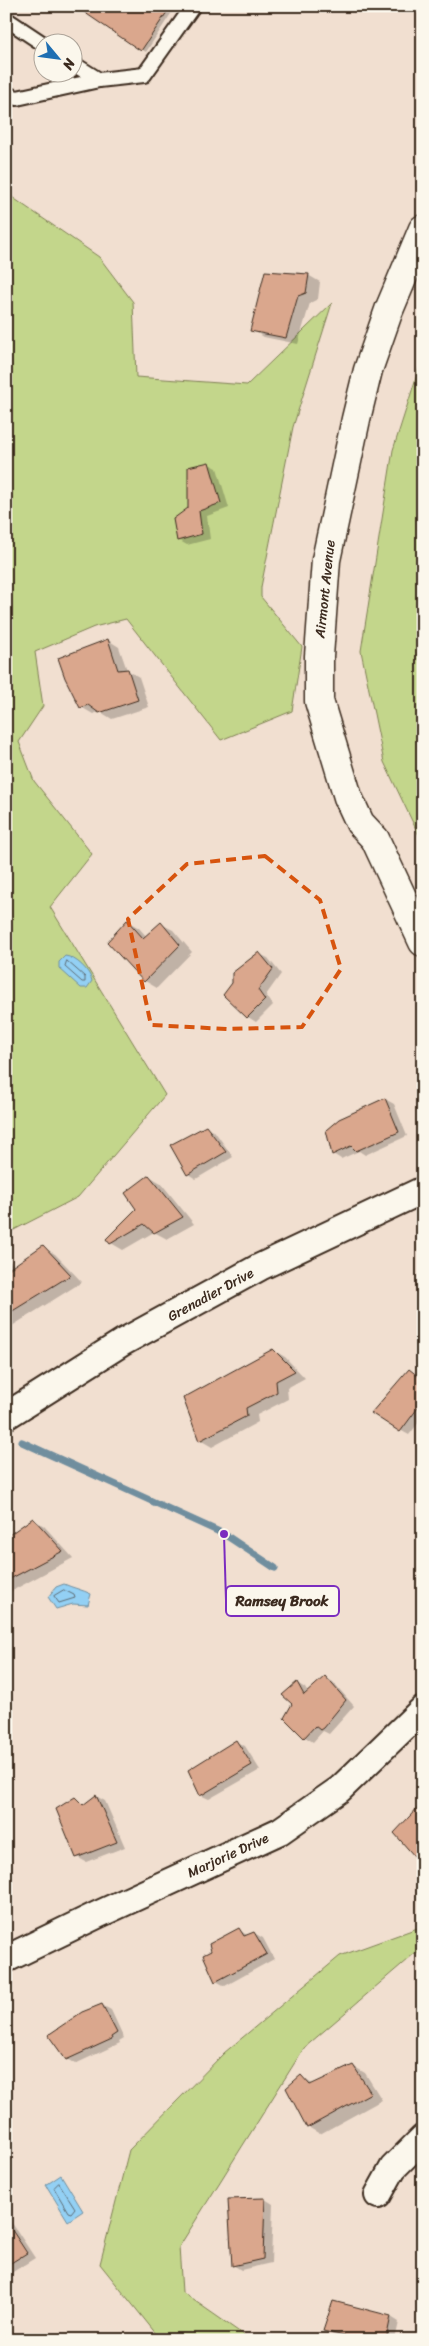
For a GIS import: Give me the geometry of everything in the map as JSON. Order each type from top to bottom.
[{"type":"street","name":"Airmont Avenue","points":[[423,229],[389,310],[368,370],[356,419],[326,560],[319,656],[319,701],[348,797],[360,823],[375,839],[423,942]]},
{"type":"street","name":"Grenadier Drive","points":[[6,1416],[123,1342],[260,1267],[423,1190]]},
{"type":"street","name":"Marjorie Drive","points":[[6,1959],[280,1831],[340,1789],[423,1709]]},
{"type":"street","points":[[378,2195],[393,2168],[423,2138]]},
{"type":"lane","points":[[6,94],[17,98],[99,80],[144,75],[193,6]]},
{"type":"lane","points":[[6,19],[32,36]]},
{"type":"lane","points":[[82,69],[99,80]]},
{"type":"highlighted area","points":[[265,856],[320,900],[341,969],[302,1027],[227,1029],[151,1025],[128,919],[187,864]]},
{"type":"green space","points":[[6,193],[99,257],[133,302],[136,377],[247,385],[332,303],[293,427],[261,587],[261,597],[302,647],[292,711],[221,740],[126,619],[94,627],[35,652],[43,706],[19,742],[34,781],[92,854],[50,907],[165,1095],[78,1197],[6,1234]]},
{"type":"green space","points":[[423,356],[423,844],[384,762],[361,651],[393,450]]},
{"type":"green space","points":[[423,1926],[423,1953],[415,1953],[304,2048],[179,2247],[182,2292],[251,2340],[161,2340],[100,2264],[129,2150],[224,2053],[340,1956]]},
{"type":"water","points":[[65,956],[74,959],[82,965],[91,977],[92,981],[87,988],[81,988],[59,968],[59,962]]},
{"type":"water","points":[[64,1584],[91,1594],[88,1605],[73,1604],[56,1609],[48,1597],[56,1587]]},
{"type":"water","points":[[61,2175],[83,2211],[68,2221],[46,2185]]},
{"type":"building","points":[[75,6],[171,6],[141,51]]},
{"type":"building","points":[[265,271],[309,274],[306,293],[298,296],[286,338],[250,331]]},
{"type":"building","points":[[209,462],[221,503],[199,511],[202,534],[177,541],[173,519],[188,508],[188,467]]},
{"type":"building","points":[[108,639],[118,670],[128,669],[138,700],[99,713],[88,705],[80,708],[65,678],[58,658]]},
{"type":"building","points":[[127,920],[143,938],[161,922],[180,945],[144,982],[107,942]]},
{"type":"building","points":[[259,952],[273,969],[258,990],[265,1000],[247,1018],[223,995],[232,983],[232,973]]},
{"type":"building","points":[[385,1098],[399,1132],[356,1151],[351,1146],[332,1155],[326,1130],[339,1119]]},
{"type":"building","points":[[206,1126],[226,1152],[187,1175],[170,1145]]},
{"type":"building","points":[[149,1175],[183,1217],[154,1233],[144,1224],[110,1244],[106,1239],[136,1209],[125,1193]]},
{"type":"building","points":[[43,1245],[71,1275],[6,1315],[6,1271]]},
{"type":"building","points":[[273,1349],[295,1371],[276,1381],[277,1392],[246,1408],[247,1416],[199,1441],[183,1398]]},
{"type":"building","points":[[409,1369],[423,1380],[423,1401],[400,1432],[371,1413]]},
{"type":"building","points":[[33,1518],[63,1551],[6,1581],[6,1537]]},
{"type":"building","points":[[325,1676],[346,1700],[323,1728],[320,1730],[315,1726],[304,1738],[284,1718],[292,1704],[282,1695],[297,1682],[304,1695]]},
{"type":"building","points":[[236,1740],[252,1765],[200,1796],[188,1770]]},
{"type":"building","points":[[96,1795],[117,1842],[76,1858],[56,1809],[75,1797],[83,1805]]},
{"type":"building","points":[[423,1802],[423,1866],[394,1833]]},
{"type":"building","points":[[239,1928],[244,1936],[254,1932],[267,1954],[215,1982],[203,1955],[211,1951],[209,1944]]},
{"type":"building","points":[[102,2004],[117,2033],[111,2037],[112,2039],[66,2060],[48,2035],[82,2012]]},
{"type":"building","points":[[353,2065],[371,2093],[307,2128],[286,2088],[301,2075],[310,2085]]},
{"type":"building","points":[[265,2198],[263,2259],[232,2266],[228,2199]]},
{"type":"building","points":[[6,2221],[27,2253],[6,2266]]},
{"type":"building","points":[[333,2301],[391,2316],[386,2340],[362,2340],[323,2331]]},
{"type":"waterway","points":[[22,1442],[224,1534],[275,1568]]},
{"type":"place","name":"Ramsey Brook","points":[[224,1534]]}]
